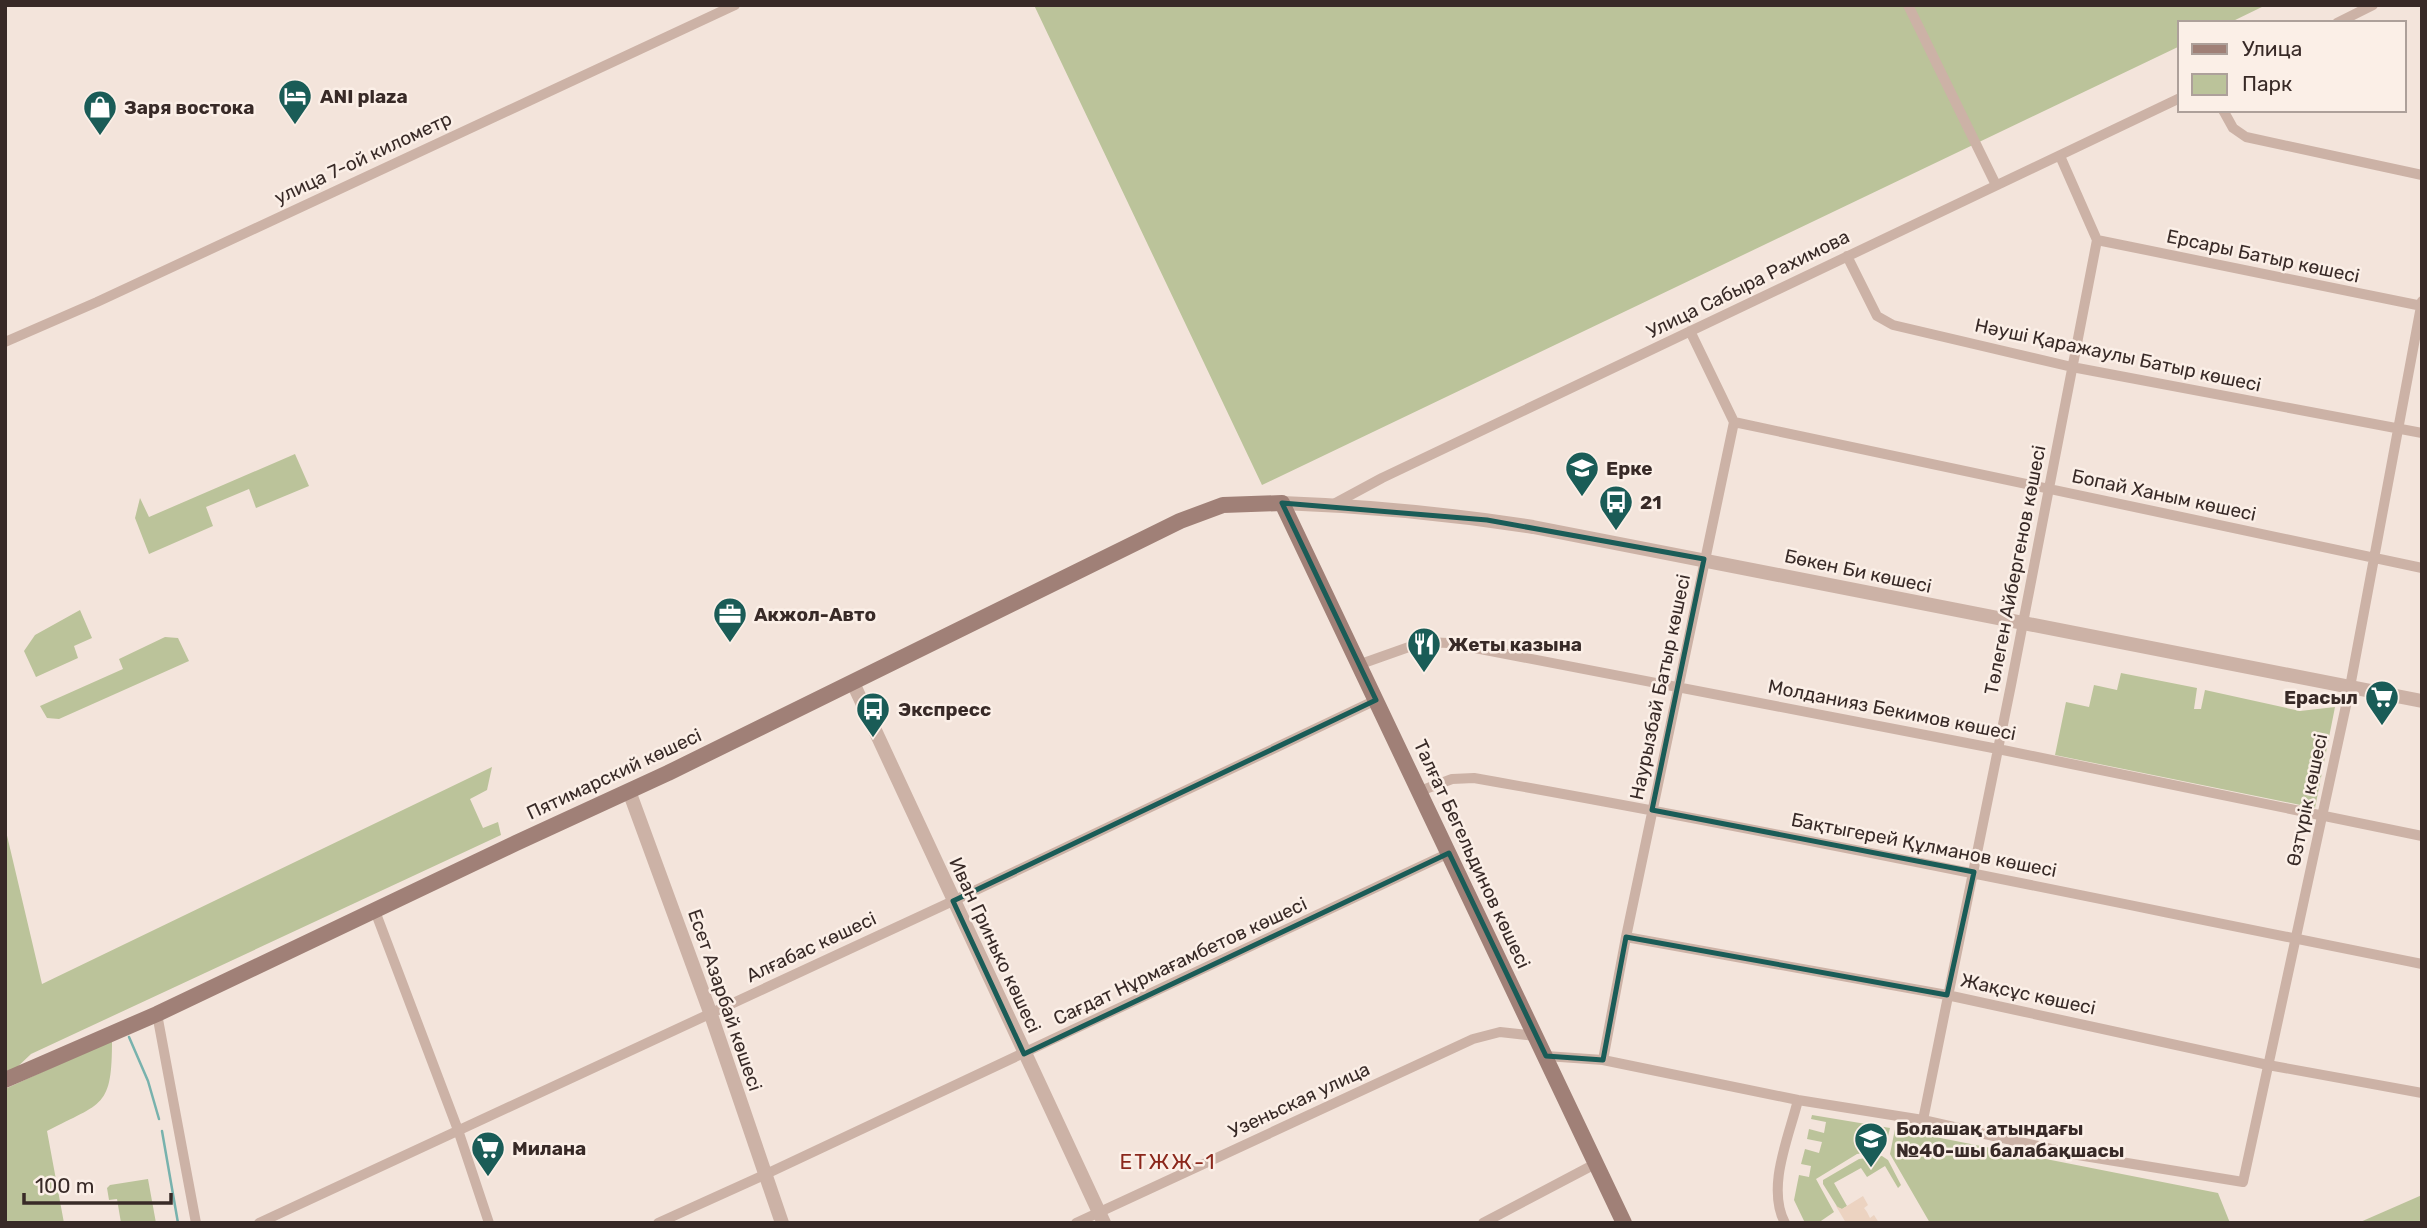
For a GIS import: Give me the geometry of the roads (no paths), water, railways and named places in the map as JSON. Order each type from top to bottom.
[{"type":"main road","name":"Пятимарский көшесі","points":[[5,1080],[157,1014],[629,791],[1172,524],[1216,506],[1282,503]]},
{"type":"main road","name":"Талғат Бегельдинов көшесі","points":[[1282,503],[1624,1223]]},
{"type":"street","points":[[1908,5],[1996,185]]},
{"type":"street","points":[[2341,21],[2373,5]]},
{"type":"street","name":"улица 7-ой километр","points":[[5,342],[97,302],[734,6]]},
{"type":"street","name":"Улица Сабыра Рахимова","points":[[1332,505],[1382,478],[2178,99]]},
{"type":"street","points":[[2224,112],[2233,128],[2246,138],[2422,176]]},
{"type":"street","points":[[2060,156],[2097,240]]},
{"type":"street","name":"Ерсары Батыр көшесі","points":[[2097,240],[2421,304]]},
{"type":"street","name":"Төлеген Айбергенов көшесі","points":[[1923,1120],[2097,240]]},
{"type":"street","name":"Нәуші Қаражаулы Батыр көшесі","points":[[1847,256],[1872,308],[1884,322],[2072,367],[2422,433]]},
{"type":"street","name":"Өзтүрік көшесі","points":[[1923,1120],[2078,1155],[2243,1182],[2350,687],[2421,304]]},
{"type":"street","points":[[1690,331],[1734,422]]},
{"type":"street","name":"Бопай Ханым көшесі","points":[[1734,422],[2422,568]]},
{"type":"street","name":"Наурызбай Батыр көшесі","points":[[1603,1059],[1734,422]]},
{"type":"street","name":"Бөкен Би көшесі","points":[[1282,503],[1332,505],[1487,520],[1704,559],[2422,701]]},
{"type":"street","name":"Молданияз Бекимов көшесі","points":[[1358,665],[1431,640],[1998,749],[2422,836]]},
{"type":"street","name":"Иван Гринько көшесі","points":[[853,683],[1101,1217]]},
{"type":"street","name":"Алғабас көшесі","points":[[259,1223],[953,901],[1376,700]]},
{"type":"street","name":"Бақтыгерей Құлманов көшесі","points":[[1420,791],[1452,779],[1474,778],[1973,872],[2422,964]]},
{"type":"street","name":"Есет Азарбай көшесі","points":[[629,791],[710,1012],[782,1223]]},
{"type":"street","name":"Сағдат Нұрмағамбетов көшесі","points":[[658,1223],[1449,853]]},
{"type":"street","points":[[375,911],[458,1130],[489,1223]]},
{"type":"street","name":"Жақсұс көшесі","points":[[1626,937],[1947,995],[2268,1065],[2422,1093]]},
{"type":"street","points":[[157,1014],[196,1223]]},
{"type":"street","name":"Узеньская улица","points":[[1078,1222],[1101,1217],[1485,1034],[1500,1031],[1536,1037]]},
{"type":"street","points":[[1546,1056],[1603,1059],[1798,1100],[1923,1120]]},
{"type":"street","points":[[1785,1223],[1776,1198],[1777,1182],[1798,1100]]},
{"type":"street","points":[[1483,1223],[1595,1164]]},
{"type":"waterway","points":[[129,1037],[148,1081],[159,1119]]},
{"type":"waterway","points":[[162,1131],[178,1223]]},
{"type":"place","name":"ANI plaza","points":[[295,126]]},
{"type":"place","name":"Заря востока","points":[[100,137]]},
{"type":"place","name":"Ерке","points":[[1582,498]]},
{"type":"place","name":"21","points":[[1616,532]]},
{"type":"place","name":"Акжол-Авто","points":[[730,644]]},
{"type":"place","name":"Жеты казына","points":[[1424,674]]},
{"type":"place","name":"Ерасыл","points":[[2382,727]]},
{"type":"place","name":"Экспресс","points":[[873,739]]},
{"type":"place","name":"Болашақ атындағы №40-шы балабақшасы","points":[[1871,1169]]},
{"type":"place","name":"Милана","points":[[488,1178]]},
{"type":"district","name":"ЕТЖЖ-1","points":[[1168,1161]]}]
